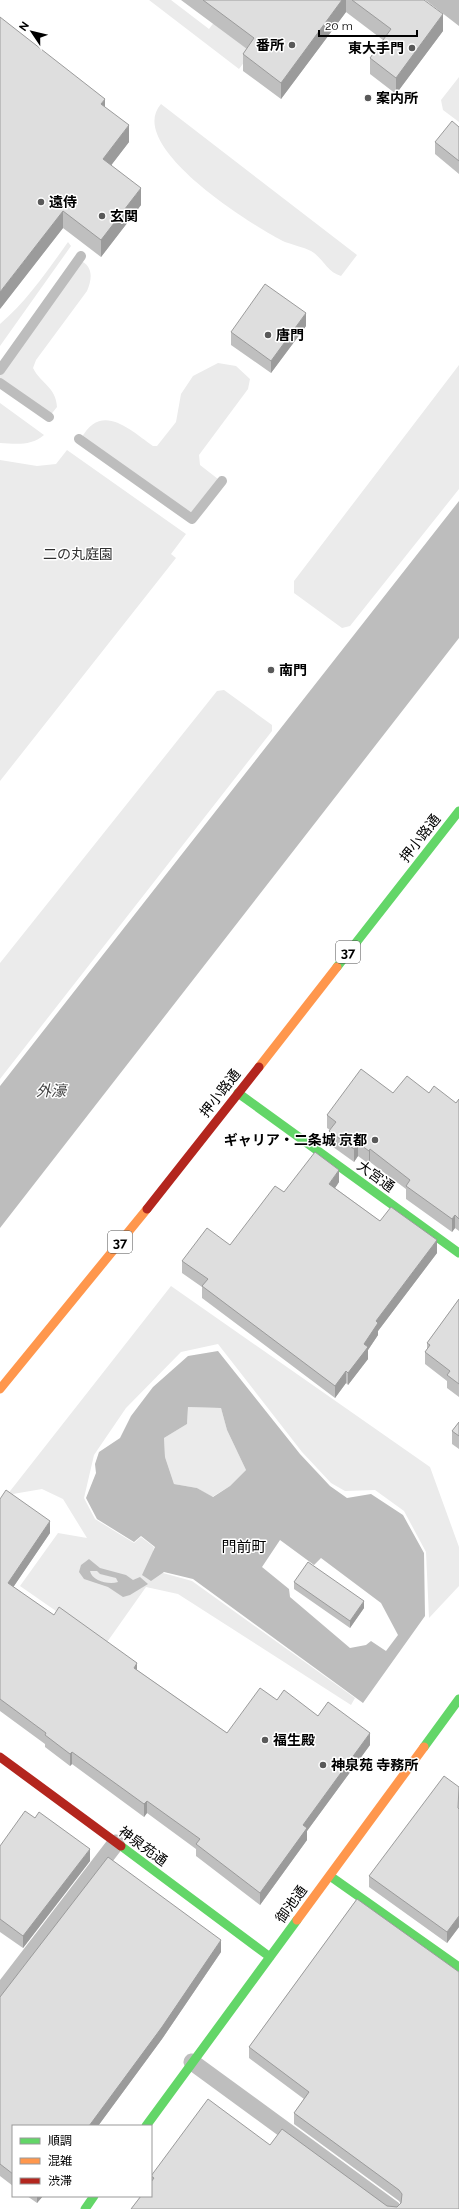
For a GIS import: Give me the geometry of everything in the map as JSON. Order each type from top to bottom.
[{"type":"street","name":"押小路通","points":[[0,1389],[238,1093],[459,811]]},
{"type":"street","name":"大宮通","points":[[238,1093],[459,1253]]},
{"type":"street","name":"御池通","points":[[147,2125],[459,1699]]},
{"type":"street","name":"神泉苑通","points":[[0,1757],[270,1956]]},
{"type":"street","points":[[330,1876],[459,1967]]},
{"type":"street","points":[[85,2209],[93,2197]]},
{"type":"lane","points":[[0,1994],[116,1843]]},
{"type":"lane","points":[[192,2062],[394,2209]]},
{"type":"green space","points":[[149,0],[171,0],[209,29],[231,0],[291,0],[239,69]]},
{"type":"green space","points":[[459,77],[459,122],[443,110],[441,100]]},
{"type":"green space","points":[[161,104],[357,255],[341,276],[332,271],[311,251],[285,242],[247,220],[222,203],[176,162],[160,141],[154,121]]},
{"type":"green space","points":[[68,242],[71,246],[0,346],[0,324],[28,295]]},
{"type":"green space","points":[[79,260],[89,269],[91,278],[87,291],[36,360],[33,368],[51,390],[56,400],[57,407],[49,417],[0,384],[0,372]]},
{"type":"green space","points":[[218,363],[236,366],[250,379],[248,389],[199,455],[200,465],[218,479],[217,484],[193,514],[190,515],[81,439],[89,428],[97,422],[107,420],[116,422],[153,446],[157,446],[176,422],[181,394],[193,376]]},
{"type":"green space","points":[[459,365],[459,489],[350,626],[342,628],[294,593],[294,581]]},
{"type":"green space","points":[[0,403],[44,435],[29,443],[0,443]]},
{"type":"green space","name":"二の丸庭園","points":[[67,450],[186,534],[171,554],[176,558],[0,781],[0,460],[37,466],[56,464]]},
{"type":"green space","points":[[224,690],[272,725],[272,731],[0,1079],[0,963],[217,691]]},
{"type":"green space","points":[[171,1286],[430,1467],[459,1547],[459,1586],[429,1618],[426,1552],[404,1511],[375,1490],[345,1491],[331,1483],[302,1452],[218,1344],[181,1352],[126,1408],[94,1455],[84,1498],[95,1519],[134,1543],[141,1537],[154,1547],[152,1557],[163,1573],[192,1581],[355,1698],[351,1705],[178,1594],[146,1587],[105,1645],[20,1586],[58,1533],[87,1538],[63,1499],[42,1489],[7,1495]]},
{"type":"green space","points":[[188,1407],[221,1408],[227,1430],[246,1470],[230,1486],[212,1497],[197,1488],[174,1484],[165,1457],[164,1438],[187,1424]]},
{"type":"water","points":[[425,0],[459,0],[459,26],[428,2]]},
{"type":"water","name":"外濠","points":[[459,501],[459,638],[0,1228],[0,1086]]},
{"type":"water","points":[[218,1351],[300,1454],[330,1486],[347,1498],[371,1494],[403,1515],[424,1553],[425,1616],[363,1703],[193,1579],[164,1572],[151,1581],[142,1575],[155,1547],[141,1536],[134,1542],[97,1519],[86,1498],[96,1473],[95,1464],[99,1452],[120,1438],[131,1416],[153,1387],[188,1356]],"holes":[[[188,1407],[221,1408],[227,1430],[246,1470],[230,1486],[213,1497],[197,1488],[174,1484],[165,1457],[164,1438],[187,1424]],[[280,1540],[314,1565],[321,1558],[381,1603],[398,1635],[386,1651],[371,1641],[366,1645],[350,1648],[290,1597],[289,1589],[262,1567]]]},
{"type":"water","points":[[89,1559],[100,1568],[126,1575],[133,1580],[140,1577],[148,1584],[130,1595],[123,1597],[108,1587],[84,1579],[79,1572],[81,1565]],"holes":[[[90,1571],[97,1571],[100,1574],[116,1578],[118,1582],[110,1583],[97,1580]]]},
{"type":"building","points":[[203,0],[342,0],[281,83],[243,54],[254,38]]},
{"type":"building","name":"東大手門","points":[[352,0],[424,0],[443,14],[396,78],[370,58],[391,29]]},
{"type":"building","points":[[0,17],[105,99],[101,104],[129,125],[103,159],[141,188],[101,240],[63,211],[0,292]]},
{"type":"building","points":[[452,121],[459,127],[459,161],[435,142]]},
{"type":"building","name":"唐門","points":[[265,284],[306,313],[271,361],[231,332]]},
{"type":"building","points":[[361,1069],[393,1093],[407,1076],[429,1093],[434,1086],[456,1103],[459,1099],[459,1219],[455,1215],[452,1219],[406,1186],[410,1180],[370,1149],[369,1151],[358,1143],[354,1149],[329,1131],[336,1122],[327,1115]]},
{"type":"building","points":[[315,1152],[339,1170],[329,1184],[380,1221],[391,1207],[437,1240],[376,1321],[378,1323],[364,1344],[368,1347],[348,1373],[346,1371],[335,1386],[202,1286],[208,1279],[182,1261],[207,1228],[230,1245],[275,1186],[284,1192]]},
{"type":"building","points":[[459,1299],[459,1384],[447,1375],[450,1371],[425,1352],[430,1345],[427,1343]]},
{"type":"building","points":[[459,1422],[459,1436],[452,1431]]},
{"type":"building","points":[[6,1490],[50,1521],[8,1583],[54,1615],[59,1607],[137,1663],[134,1668],[227,1733],[260,1688],[277,1700],[284,1690],[318,1716],[328,1702],[370,1733],[303,1825],[307,1828],[260,1893],[196,1844],[200,1839],[147,1801],[144,1804],[72,1752],[70,1754],[45,1735],[46,1733],[0,1699],[0,1499]]},
{"type":"building","points":[[308,1562],[364,1601],[350,1621],[294,1582]]},
{"type":"building","points":[[444,1776],[459,1787],[459,1916],[447,1932],[369,1876]]},
{"type":"building","points":[[25,1811],[35,1818],[39,1812],[90,1849],[23,1936],[0,1919],[0,1846]]},
{"type":"building","points":[[108,1857],[221,1940],[162,2027],[90,2125],[12,2125],[12,2173],[0,2164],[0,1997]]},
{"type":"building","points":[[357,1899],[459,1972],[459,2209],[131,2209],[140,2197],[152,2197],[152,2181],[154,2178],[152,2175],[208,2099],[270,2145],[282,2129],[387,2206],[397,2207],[401,2203],[402,2194],[399,2190],[294,2113],[309,2092],[249,2047]]},
{"type":"waterway","points":[[0,370],[81,256]]},
{"type":"waterway","points":[[0,383],[49,417]]},
{"type":"waterway","points":[[79,439],[192,519],[222,481]]},
{"type":"traffic: fast","points":[[337,967],[459,811]]},
{"type":"traffic: fast","points":[[238,1093],[459,1253]]},
{"type":"traffic: fast","points":[[424,1747],[459,1699]]},
{"type":"traffic: fast","points":[[121,1846],[270,1957]]},
{"type":"traffic: fast","points":[[330,1876],[459,1967]]},
{"type":"traffic: fast","points":[[147,2125],[297,1920]]},
{"type":"traffic: fast","points":[[85,2209],[93,2197]]},
{"type":"traffic: slow","points":[[259,1067],[337,967]]},
{"type":"traffic: slow","points":[[0,1389],[147,1209]]},
{"type":"traffic: slow","points":[[297,1920],[424,1747]]},
{"type":"traffic: jam","points":[[147,1209],[259,1067]]},
{"type":"traffic: jam","points":[[0,1757],[121,1846]]},
{"type":"place","name":"番所","points":[[292,45]]},
{"type":"place","name":"東大手門","points":[[412,48]]},
{"type":"place","name":"案内所","points":[[368,98]]},
{"type":"place","name":"遠侍","points":[[41,202]]},
{"type":"place","name":"玄関","points":[[102,216]]},
{"type":"place","name":"唐門","points":[[268,335]]},
{"type":"place","name":"南門","points":[[271,670]]},
{"type":"place","name":"ギャリア・二条城 京都","points":[[375,1140]]},
{"type":"place","name":"福生殿","points":[[265,1740]]},
{"type":"place","name":"神泉苑 寺務所","points":[[323,1765]]},
{"type":"district","name":"門前町","points":[[244,1547]]}]
